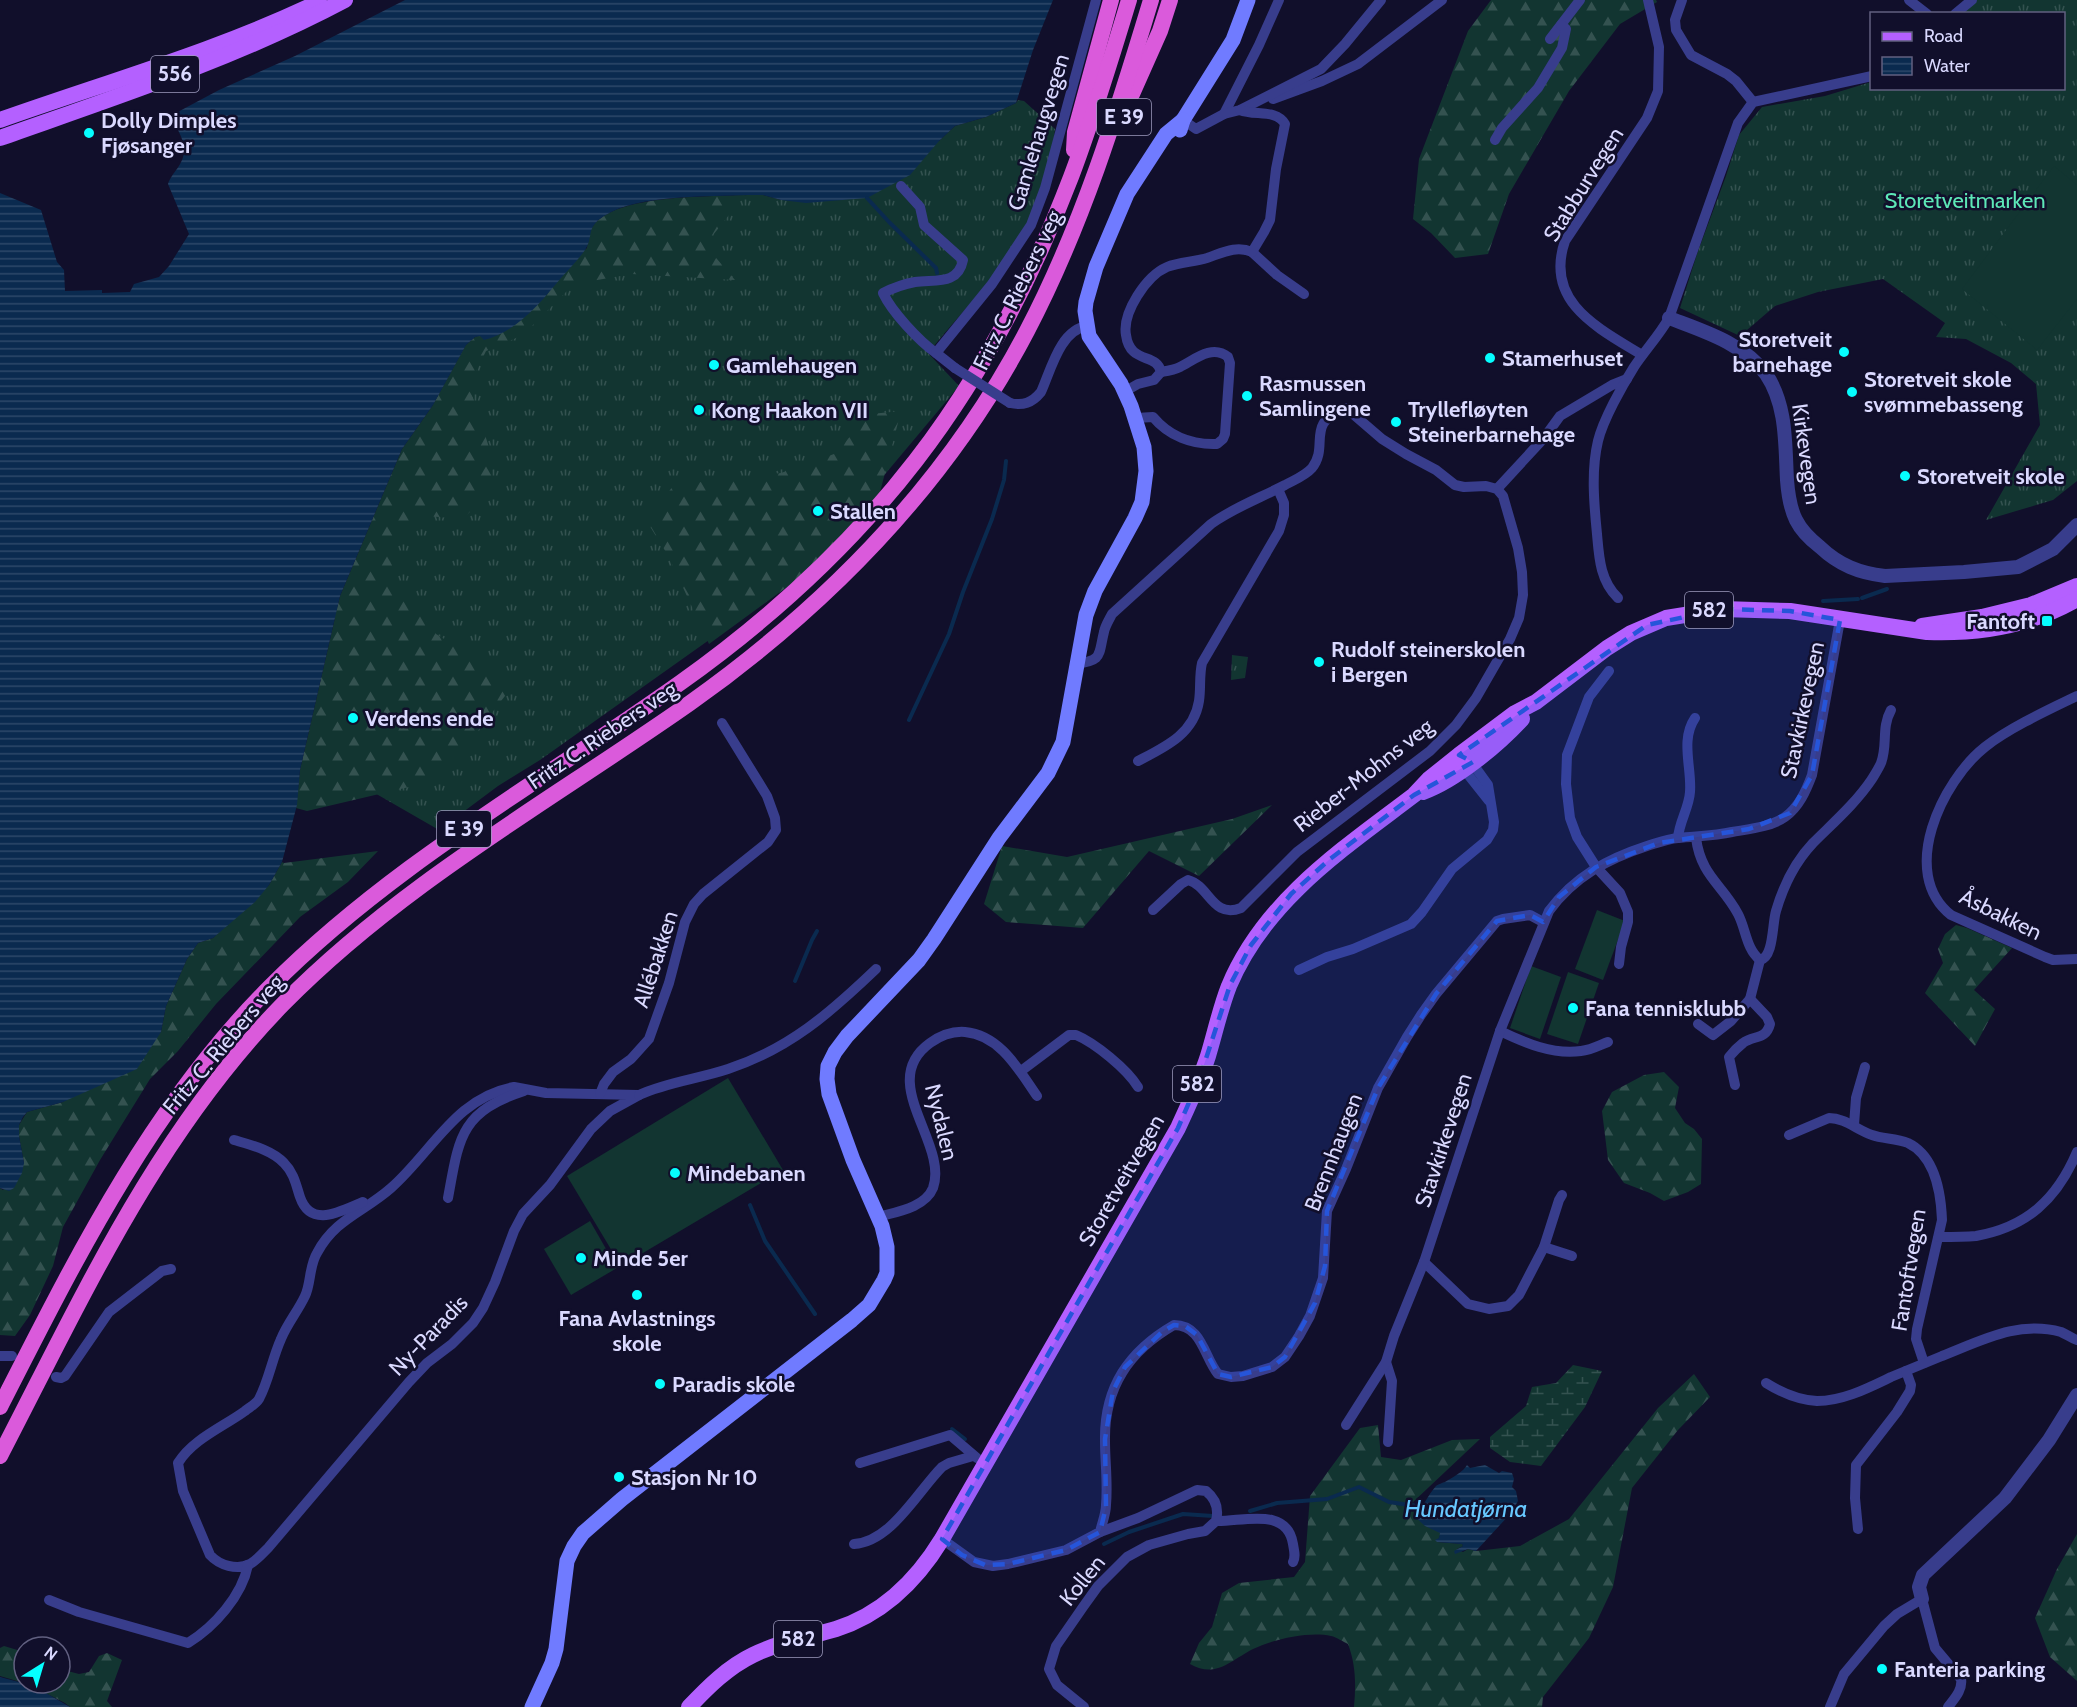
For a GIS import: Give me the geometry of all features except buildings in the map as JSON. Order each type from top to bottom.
[{"type":"highway","name":"E 39","points":[[1071,177],[1075,132],[1111,0]]},
{"type":"highway","name":"Fritz C. Riebers veg","points":[[0,1407],[93,1230],[138,1153],[183,1089],[238,1021],[293,964],[351,912],[436,848],[707,664],[777,608],[865,523],[910,470],[971,383],[1022,291],[1071,177],[1096,108],[1129,0]]},
{"type":"highway","name":"Fritz C. Riebers veg","points":[[0,1456],[84,1291],[133,1202],[186,1120],[255,1034],[309,979],[366,929],[450,864],[610,758],[722,680],[792,624],[852,568],[928,482],[979,411],[1026,333],[1072,232],[1116,114],[1151,0]]},
{"type":"highway","name":"E 39","points":[[1072,232],[1113,146],[1160,31],[1170,0]]},
{"type":"main road","name":"556","points":[[0,120],[134,75],[261,27],[322,0]]},
{"type":"main road","name":"556","points":[[0,138],[265,40],[345,0]]},
{"type":"main road","points":[[533,1707],[556,1649],[564,1574],[569,1555],[579,1538],[592,1523],[622,1499],[852,1320],[869,1305],[879,1291],[887,1273],[887,1247],[882,1226],[829,1094],[827,1079],[831,1059],[847,1036],[919,960],[999,837],[1055,761],[1066,730],[1083,624],[1095,591],[1142,502],[1146,471],[1144,447],[1136,418],[1125,392],[1089,336],[1085,311],[1087,294],[1127,194],[1166,134],[1183,120],[1233,40],[1248,0]]},
{"type":"main road","name":"Storetveitvegen","points":[[1906,629],[1945,621],[1982,617],[2031,605],[2077,586]]},
{"type":"main road","name":"Storetveitvegen","points":[[689,1707],[706,1688],[728,1670],[753,1655],[865,1617],[889,1601],[918,1574],[942,1539],[979,1460],[1178,1128],[1200,1077],[1230,985],[1251,945],[1276,910],[1304,881],[1414,795],[1434,788],[1465,762],[1502,739],[1536,702],[1588,662],[1631,633],[1666,618],[1704,610],[1738,608],[1790,611],[1840,620],[1948,633],[1977,631],[2019,623],[2077,599]]},
{"type":"street","name":"Gamlehaugvegen","points":[[936,353],[992,284],[1031,225],[1046,188],[1096,0]]},
{"type":"street","points":[[1224,114],[1279,0]]},
{"type":"street","points":[[1183,120],[1197,129],[1321,69],[1381,0]]},
{"type":"street","points":[[1550,39],[1580,0]]},
{"type":"street","name":"Stabburvegen","points":[[1642,355],[1598,327],[1573,306],[1560,278],[1559,265],[1565,241],[1647,118],[1658,91],[1659,47],[1648,0]]},
{"type":"street","points":[[1682,0],[1675,20],[1676,30],[1691,55],[1727,74],[1736,81],[1753,102]]},
{"type":"street","points":[[1909,0],[1924,12]]},
{"type":"street","points":[[1957,12],[1972,0]]},
{"type":"street","points":[[1255,102],[1266,101],[1322,81],[1358,63],[1441,2]]},
{"type":"street","points":[[1495,140],[1502,128],[1538,88],[1562,48],[1566,29],[1561,25]]},
{"type":"street","points":[[1618,598],[1610,590],[1603,573],[1596,523],[1595,468],[1598,438],[1627,379],[1642,355],[1654,343],[1669,318],[1738,123],[1753,102],[1870,76]]},
{"type":"street","points":[[1240,110],[1253,114],[1277,116],[1286,124],[1276,169],[1270,220],[1252,252]]},
{"type":"street","points":[[901,186],[920,207],[924,225],[963,260],[961,267],[942,282],[915,282],[883,293],[906,325],[923,343],[954,368],[1010,404],[1022,405],[1036,399],[1041,392],[1065,337],[1078,327],[1087,326]]},
{"type":"street","points":[[1161,372],[1160,367],[1154,361],[1140,357],[1133,352],[1126,337],[1128,315],[1140,291],[1157,273],[1169,266],[1200,260],[1232,249],[1242,249],[1252,252],[1277,275],[1305,294]]},
{"type":"street","name":"Kirkevegen","points":[[1669,318],[1706,332],[1739,349],[1750,357],[1766,375],[1778,398],[1782,414],[1788,492],[1796,520],[1817,545],[1843,564],[1870,574],[1885,576],[2010,568],[2046,554],[2077,525]]},
{"type":"street","points":[[1125,392],[1138,384],[1154,380],[1161,372],[1180,367],[1195,357],[1220,353],[1228,357],[1230,363],[1225,434],[1217,444],[1195,443],[1166,430],[1153,417],[1136,418]]},
{"type":"street","points":[[1076,664],[1096,659],[1101,649],[1104,630],[1112,614],[1210,524],[1312,469],[1316,461],[1322,426],[1336,412],[1346,408],[1382,439],[1436,470],[1455,485],[1486,486],[1497,489],[1544,438],[1560,416],[1612,385],[1627,379]]},
{"type":"street","points":[[1138,761],[1176,739],[1194,720],[1199,700],[1199,675],[1202,663],[1282,524],[1284,503],[1278,489]]},
{"type":"street","name":"Rieber-Mohns veg","points":[[1153,910],[1188,880],[1197,884],[1221,908],[1230,910],[1241,908],[1297,852],[1416,763],[1462,717],[1476,698],[1510,639],[1519,618],[1522,600],[1522,572],[1518,548],[1503,496],[1497,489]]},
{"type":"street","name":"Stavkirkevegen","points":[[1346,1425],[1386,1362],[1424,1262],[1500,1031],[1543,922],[1559,897],[1575,882],[1596,867],[1628,852],[1678,838],[1696,838],[1749,829],[1776,822],[1790,813],[1803,797],[1812,775],[1840,620]]},
{"type":"street","points":[[1609,671],[1589,697],[1566,762],[1570,818],[1576,837],[1596,867],[1620,892],[1628,912],[1629,922],[1621,947],[1619,964]]},
{"type":"street","name":"Åsbakken","points":[[2077,696],[1996,739],[1972,759],[1961,772],[1941,807],[1930,836],[1926,857],[1926,868],[1932,893],[1943,908],[1952,915],[2045,957],[2054,960],[2077,959]]},
{"type":"street","points":[[1760,960],[1766,958],[1768,954],[1778,902],[1797,864],[1812,844],[1836,822],[1871,780],[1881,763],[1885,720],[1892,710]]},
{"type":"street","points":[[1678,838],[1681,820],[1690,795],[1688,732],[1695,718]]},
{"type":"street","name":"Allébakken","points":[[600,1094],[613,1072],[631,1059],[649,1039],[669,983],[685,922],[694,904],[703,894],[768,842],[776,830],[775,818],[767,796],[722,723]]},
{"type":"street","points":[[1299,970],[1327,957],[1385,937],[1411,924],[1452,869],[1483,844],[1490,835],[1494,822],[1490,801],[1465,762]]},
{"type":"street","points":[[1696,838],[1704,868],[1733,905],[1740,917],[1751,951],[1760,960]]},
{"type":"street","name":"Brennhaugen","points":[[1100,1532],[1106,1507],[1105,1439],[1109,1404],[1125,1367],[1137,1352],[1174,1325],[1185,1326],[1197,1335],[1218,1374],[1231,1377],[1243,1376],[1272,1367],[1285,1357],[1310,1316],[1323,1278],[1327,1211],[1378,1088],[1407,1036],[1436,994],[1497,921],[1530,915],[1543,922]]},
{"type":"street","points":[[1698,1024],[1713,1035],[1731,1021],[1750,999],[1760,960]]},
{"type":"street","name":"Ny-Paradis","points":[[49,1600],[79,1612],[188,1643],[230,1604],[245,1579],[248,1565],[268,1548],[409,1382],[473,1323],[495,1282],[514,1231],[523,1214],[550,1185],[591,1129],[610,1111],[654,1088],[709,1075],[756,1059],[810,1028],[876,969]]},
{"type":"street","points":[[1735,1085],[1729,1057],[1745,1041],[1762,1037],[1767,1033],[1770,1024],[1767,1017],[1750,999]]},
{"type":"street","points":[[1500,1031],[1540,1048],[1551,1050],[1579,1052],[1608,1042]]},
{"type":"street","name":"Nydalen","points":[[878,1217],[922,1202],[933,1188],[931,1151],[914,1106],[911,1086],[914,1065],[926,1046],[941,1036],[952,1033],[977,1034],[995,1043],[1021,1071],[1037,1096]]},
{"type":"street","points":[[1021,1071],[1069,1035],[1076,1035],[1117,1064],[1138,1087]]},
{"type":"street","points":[[1854,1125],[1856,1098],[1865,1067]]},
{"type":"street","name":"Ny-Paradis","points":[[248,1565],[224,1565],[210,1555],[183,1491],[178,1463],[182,1456],[199,1442],[258,1401],[279,1342],[306,1295],[312,1263],[323,1242],[340,1223],[370,1206],[386,1193],[438,1136],[471,1104],[487,1095],[514,1087],[546,1093],[639,1095]]},
{"type":"street","name":"Ny-Paradis","points":[[448,1198],[457,1148],[465,1131],[478,1114],[490,1105],[502,1098],[527,1090]]},
{"type":"street","name":"Fantoftvegen","points":[[1789,1135],[1829,1118],[1854,1125],[1870,1134],[1908,1143],[1927,1160],[1932,1169],[1942,1207],[1942,1220],[1917,1329],[1916,1340],[1924,1363]]},
{"type":"street","name":"Ny-Paradis","points":[[234,1140],[276,1155],[285,1163],[292,1174],[304,1207],[316,1215],[322,1216],[337,1212],[386,1193]]},
{"type":"street","points":[[1939,1237],[1975,1236],[2017,1224],[2033,1213],[2054,1193],[2063,1182],[2077,1152]]},
{"type":"street","points":[[1424,1262],[1468,1304],[1489,1309],[1503,1308],[1519,1295],[1544,1247],[1562,1195]]},
{"type":"street","points":[[1544,1247],[1572,1256]]},
{"type":"street","points":[[56,1377],[65,1376],[114,1306],[162,1271],[171,1269]]},
{"type":"street","name":"Fantoftvegen","points":[[1766,1383],[1792,1397],[1820,1401],[1847,1396],[2005,1331],[2029,1329],[2064,1333],[2077,1331]]},
{"type":"street","name":"Fantoftvegen","points":[[2064,1333],[2077,1340]]},
{"type":"street","points":[[1386,1362],[1392,1381],[1388,1442]]},
{"type":"street","points":[[1858,1529],[1855,1498],[1856,1465],[1897,1412],[1910,1391],[1911,1385],[1906,1371]]},
{"type":"street","points":[[1948,1707],[1962,1685],[1961,1679],[1935,1648],[1919,1587],[1923,1575],[2005,1498],[2049,1440],[2077,1395]]},
{"type":"street","points":[[860,1462],[950,1435],[979,1460]]},
{"type":"street","points":[[854,1544],[867,1542],[892,1525],[942,1467],[949,1463],[979,1460]]},
{"type":"street","name":"Kollen","points":[[1100,1532],[1138,1518],[1197,1490],[1206,1491],[1214,1499],[1217,1511],[1216,1521]]},
{"type":"street","name":"Kollen","points":[[1084,1707],[1057,1685],[1050,1669],[1056,1646],[1098,1586],[1127,1557],[1149,1545],[1188,1533],[1205,1531],[1216,1521],[1248,1518],[1279,1523],[1286,1527],[1292,1535],[1295,1557],[1293,1562]]},
{"type":"street","points":[[942,1539],[974,1562],[993,1566],[1066,1550],[1100,1532]]},
{"type":"street","points":[[1830,1707],[1844,1674],[1884,1626],[1897,1614],[1923,1599]]},
{"type":"highlighted area","points":[[1722,609],[1790,611],[1840,620],[1812,775],[1790,813],[1749,829],[1659,843],[1596,867],[1559,897],[1543,922],[1530,915],[1497,921],[1436,994],[1378,1088],[1327,1211],[1325,1266],[1315,1303],[1285,1357],[1272,1367],[1231,1377],[1218,1374],[1197,1335],[1185,1326],[1174,1325],[1162,1332],[1125,1367],[1113,1391],[1105,1439],[1106,1507],[1100,1532],[1066,1550],[1008,1564],[985,1565],[962,1555],[942,1539],[1178,1128],[1200,1077],[1230,985],[1251,945],[1291,894],[1330,859],[1414,795],[1473,762],[1459,755],[1647,625]]},
{"type":"green space","points":[[1491,0],[1656,0],[1657,2],[1620,24],[1569,91],[1509,194],[1488,254],[1455,258],[1431,233],[1413,219],[1419,159],[1468,31]]},
{"type":"green space","name":"Storetveitmarken","points":[[1977,0],[2077,0],[2077,481],[2053,500],[1986,520],[2040,425],[2036,384],[2011,363],[1966,339],[1936,337],[1945,323],[1883,279],[1818,292],[1775,306],[1740,336],[1680,308],[1739,135],[1762,107],[1825,96],[1870,82],[1870,90],[2065,90],[2065,12],[1961,12]]},
{"type":"green space","name":"Gamlehaugen","points":[[1018,100],[1024,101],[1055,129],[1045,189],[1032,219],[1005,259],[928,353],[959,386],[881,479],[757,606],[540,760],[498,786],[439,830],[366,788],[334,614],[433,405],[466,345],[651,201],[748,195],[763,195],[781,200],[939,141],[955,126],[986,117]]},
{"type":"green space","points":[[2054,166],[2077,185],[2077,299],[2037,350],[1962,289]]},
{"type":"green space","points":[[745,195],[705,245],[735,280],[632,274],[574,284],[523,335],[486,351],[469,385],[494,463],[485,496],[463,519],[415,515],[387,550],[397,580],[436,634],[469,654],[512,687],[466,746],[426,783],[307,811],[296,808],[300,770],[340,596],[402,449],[433,405],[466,345],[587,248],[591,228],[605,216],[621,208],[664,199]]},
{"type":"green space","points":[[901,411],[878,500],[813,568],[709,644],[669,557],[646,520],[674,485],[781,473],[834,454],[871,414]]},
{"type":"green space","points":[[1232,655],[1248,657],[1245,678],[1231,680]]},
{"type":"green space","points":[[1272,805],[1199,876],[1149,851],[1083,928],[1006,922],[984,904],[1002,846],[1067,857],[1232,819]]},
{"type":"green space","points":[[378,851],[348,882],[300,917],[216,1004],[178,1051],[150,1079],[100,1160],[63,1227],[53,1266],[30,1315],[15,1336],[0,1335],[0,1188],[3,1190],[24,1163],[19,1125],[27,1112],[63,1102],[161,1032],[166,1006],[187,959],[198,943],[213,938],[269,885],[282,862]]},
{"type":"green space","points":[[1597,910],[1625,921],[1603,980],[1575,969]]},
{"type":"green space","points":[[1956,925],[2012,948],[1974,990],[1995,1009],[1975,1046],[1925,993],[1943,963],[1938,949],[1945,934]]},
{"type":"green space","points":[[1531,966],[1561,977],[1540,1039],[1510,1028]]},
{"type":"green space","name":"Fana tennisklubb","points":[[1568,972],[1599,983],[1578,1044],[1547,1034]]},
{"type":"green space","points":[[1664,1072],[1679,1087],[1675,1108],[1685,1123],[1702,1139],[1701,1184],[1688,1192],[1664,1201],[1624,1183],[1608,1160],[1602,1111],[1612,1092],[1644,1075]]},
{"type":"green space","name":"Mindebanen","points":[[728,1078],[783,1170],[621,1266],[567,1176]]},
{"type":"green space","name":"Minde 5er","points":[[590,1221],[617,1268],[571,1295],[544,1249]]},
{"type":"green space","points":[[1573,1365],[1602,1371],[1585,1407],[1541,1466],[1510,1462],[1490,1448],[1490,1437],[1526,1406],[1532,1387],[1556,1383]]},
{"type":"green space","points":[[1694,1374],[1710,1397],[1678,1430],[1632,1488],[1613,1587],[1589,1638],[1543,1697],[1542,1707],[1354,1707],[1355,1675],[1348,1644],[1322,1635],[1302,1635],[1271,1642],[1216,1669],[1208,1670],[1190,1664],[1199,1643],[1212,1627],[1222,1593],[1239,1583],[1294,1577],[1305,1562],[1310,1496],[1360,1428],[1378,1425],[1381,1457],[1401,1460],[1452,1440],[1480,1439],[1412,1503],[1423,1507],[1415,1516],[1441,1533],[1437,1542],[1462,1544],[1463,1546],[1457,1549],[1463,1552],[1468,1549],[1476,1551],[1520,1546],[1569,1519],[1658,1408]]},
{"type":"green space","points":[[2077,1534],[2077,1681],[2050,1657],[2035,1618],[2057,1569]]},
{"type":"green space","points":[[4,1646],[12,1648],[12,1680],[0,1676],[0,1648]]},
{"type":"green space","points":[[107,1653],[122,1660],[107,1701],[112,1707],[70,1707],[49,1695],[72,1695],[72,1672],[79,1674],[89,1672],[99,1656]]},
{"type":"water","points":[[405,0],[1053,0],[1033,50],[1016,103],[986,117],[955,126],[910,175],[867,198],[806,203],[763,195],[694,197],[654,200],[618,209],[598,220],[582,254],[527,315],[496,336],[484,340],[480,336],[475,337],[466,345],[433,405],[402,449],[340,596],[300,770],[297,805],[282,862],[269,885],[255,902],[213,938],[198,943],[187,959],[166,1006],[161,1032],[137,1069],[63,1102],[27,1112],[19,1125],[24,1163],[22,1173],[14,1188],[9,1191],[0,1188],[0,193],[41,210],[57,262],[64,270],[65,291],[130,292],[134,284],[159,277],[169,266],[189,234],[168,184],[182,160],[184,150],[174,114]]},
{"type":"water","name":"Hundatjørna","points":[[1467,1465],[1470,1468],[1485,1465],[1499,1473],[1502,1471],[1512,1473],[1514,1479],[1512,1487],[1516,1491],[1518,1501],[1511,1513],[1476,1551],[1468,1549],[1455,1554],[1454,1551],[1463,1546],[1462,1544],[1437,1542],[1435,1540],[1439,1538],[1440,1533],[1425,1526],[1414,1516],[1436,1486],[1458,1474]]},
{"type":"water","points":[[0,1677],[12,1680],[12,1695],[49,1695],[70,1707],[0,1707]]},
{"type":"waterway","points":[[867,198],[936,268],[937,273]]},
{"type":"waterway","points":[[909,720],[949,634],[992,519],[1004,480],[1006,461]]},
{"type":"waterway","points":[[1862,598],[1887,589]]},
{"type":"waterway","points":[[1823,601],[1858,599]]},
{"type":"waterway","points":[[795,981],[817,931]]},
{"type":"waterway","points":[[750,1205],[765,1241],[815,1314]]},
{"type":"waterway","points":[[952,1429],[965,1439]]},
{"type":"waterway","points":[[1250,1511],[1277,1503],[1327,1499],[1359,1487],[1389,1502],[1423,1507]]},
{"type":"waterway","points":[[1104,1544],[1129,1532],[1183,1514],[1213,1516]]},
{"type":"place","name":"Dolly Dimples Fjøsanger","points":[[89,133]]},
{"type":"place","name":"Storetveit barnehage","points":[[1844,352]]},
{"type":"place","name":"Stamerhuset","points":[[1490,358]]},
{"type":"place","name":"Gamlehaugen","points":[[714,365]]},
{"type":"place","name":"Storetveit skole svømmebasseng","points":[[1852,392]]},
{"type":"place","name":"Rasmussen Samlingene","points":[[1247,396]]},
{"type":"place","name":"Kong Haakon VII","points":[[699,410]]},
{"type":"place","name":"Tryllefløyten Steinerbarnehage","points":[[1396,422]]},
{"type":"place","name":"Storetveit skole","points":[[1905,476]]},
{"type":"place","name":"Stallen","points":[[818,511]]},
{"type":"place","name":"Fantoft","points":[[2047,621]]},
{"type":"place","name":"Rudolf steinerskolen i Bergen","points":[[1319,662]]},
{"type":"place","name":"Verdens ende","points":[[353,718]]},
{"type":"place","name":"Fana tennisklubb","points":[[1573,1008]]},
{"type":"place","name":"Mindebanen","points":[[675,1173]]},
{"type":"place","name":"Minde 5er","points":[[581,1258]]},
{"type":"place","name":"Fana Avlastnings skole","points":[[637,1295]]},
{"type":"place","name":"Paradis skole","points":[[660,1384]]},
{"type":"place","name":"Stasjon Nr 10","points":[[619,1477]]},
{"type":"place","name":"Fanteria parking","points":[[1882,1669]]}]
